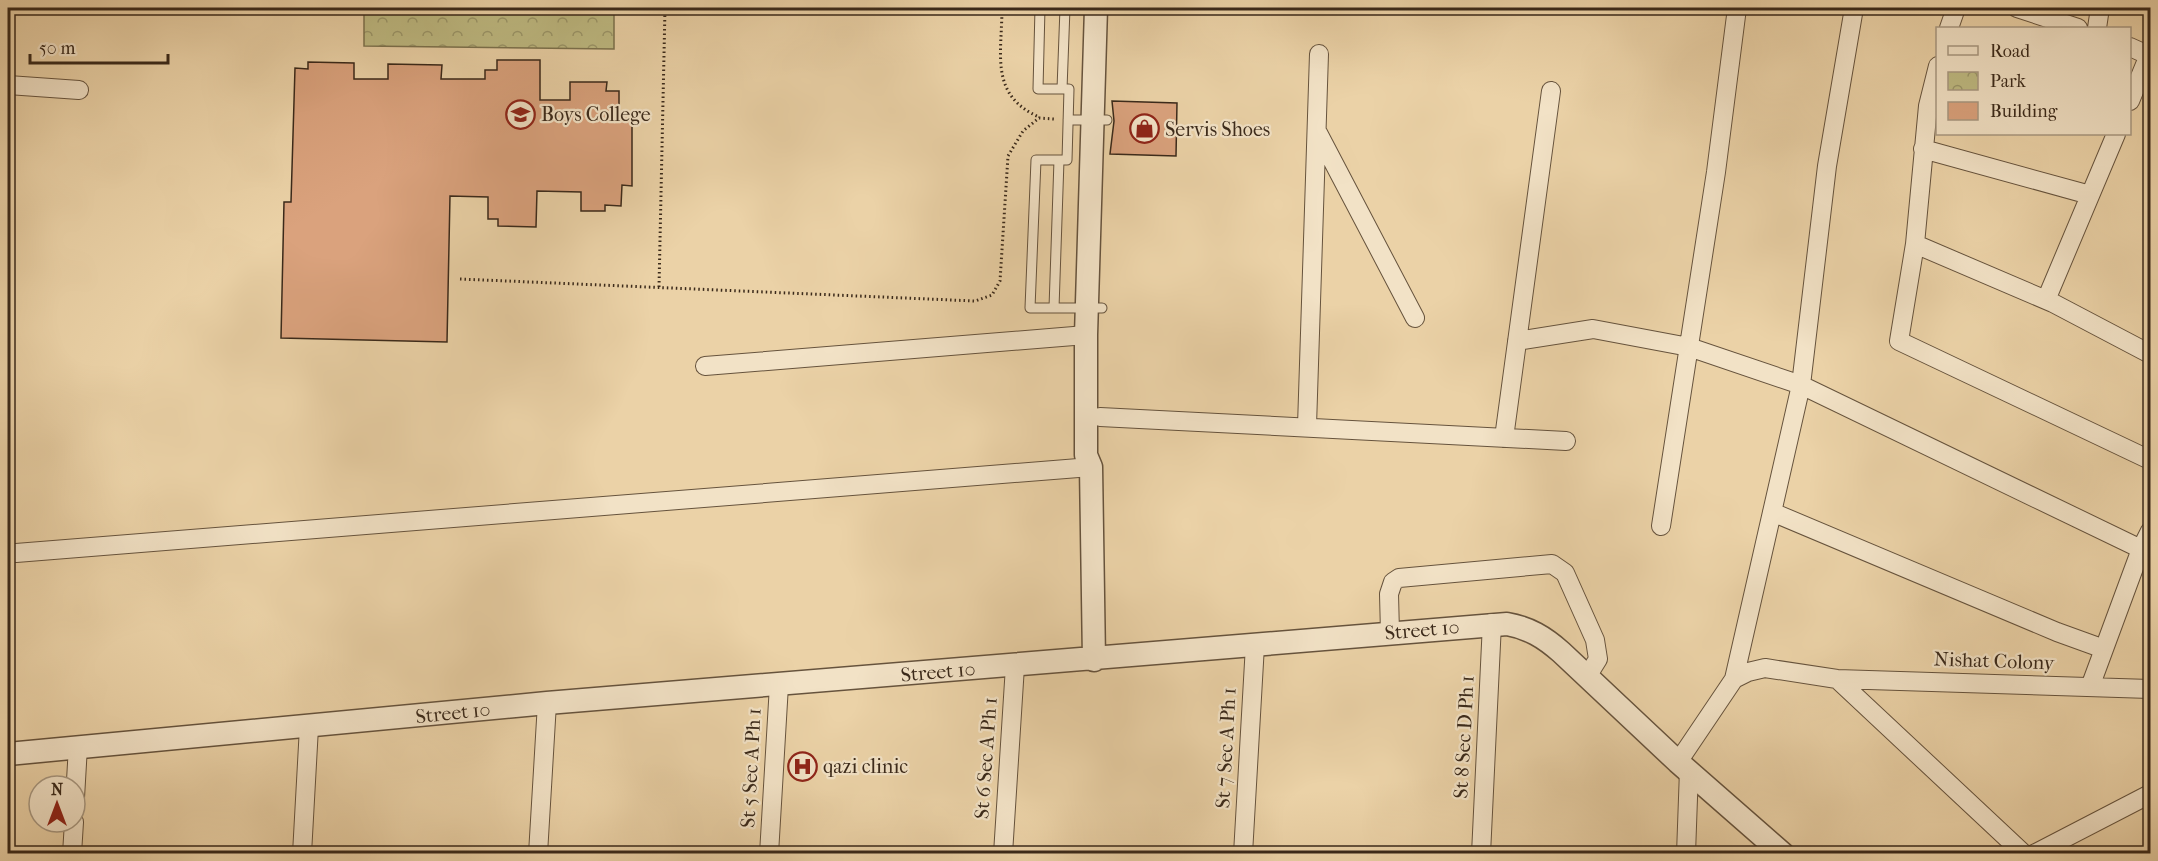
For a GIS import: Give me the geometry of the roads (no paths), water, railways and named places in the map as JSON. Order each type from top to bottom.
[{"type":"street","points":[[1091,467],[1098,455],[1100,417],[1095,308],[1100,120],[1096,8]]},
{"type":"street","points":[[1100,120],[1111,8]]},
{"type":"street","points":[[1661,526],[1716,172],[1737,8]]},
{"type":"street","points":[[1686,854],[1683,766],[1734,679],[1801,385],[1827,166],[1854,8]]},
{"type":"street","points":[[1949,27],[1956,8]]},
{"type":"street","points":[[2018,8],[2075,27]]},
{"type":"street","points":[[2097,27],[2100,8]]},
{"type":"street","points":[[2131,47],[2150,55],[2131,99]]},
{"type":"street","points":[[1307,426],[1319,54]]},
{"type":"street","points":[[1936,74],[1928,106],[1915,244],[1899,341],[2151,460]]},
{"type":"street","points":[[8,85],[79,90]]},
{"type":"street","points":[[1504,438],[1551,91]]},
{"type":"street","points":[[1318,132],[1415,318]]},
{"type":"street","points":[[2046,300],[2116,135]]},
{"type":"street","points":[[1923,149],[2090,195]]},
{"type":"street","points":[[1915,244],[2046,300],[2151,354]]},
{"type":"street","points":[[1094,660],[1091,467],[1086,454],[1086,335],[1095,308]]},
{"type":"street","points":[[1517,341],[1593,329],[1689,347],[1801,385],[2141,549]]},
{"type":"street","points":[[705,366],[1086,335]]},
{"type":"street","points":[[1100,417],[1566,441]]},
{"type":"street","points":[[16,553],[1091,467]]},
{"type":"street","points":[[1772,512],[2057,632],[2104,649]]},
{"type":"street","points":[[2090,687],[2141,549],[2151,531]]},
{"type":"street","points":[[1390,633],[1389,594],[1393,582],[1399,578],[1552,564],[1565,573],[1595,640],[1598,658],[1588,675]]},
{"type":"street","name":"Street 10","points":[[8,754],[547,703],[1094,660],[1492,624],[1523,627],[1542,636],[1588,675],[1683,766],[1783,854]]},
{"type":"street","name":"St 8 Sec D Ph 1","points":[[1481,854],[1492,624]]},
{"type":"street","name":"St 7 Sec A Ph 1","points":[[1243,854],[1255,645]]},
{"type":"street","name":"St 6 Sec A Ph 1","points":[[1003,854],[1015,666]]},
{"type":"street","name":"Nishat Colony","points":[[1734,679],[1748,672],[1765,668],[1837,679],[2151,689]]},
{"type":"street","points":[[1837,679],[2024,854]]},
{"type":"street","name":"St 5 Sec A Ph 1","points":[[769,854],[779,685]]},
{"type":"street","points":[[538,854],[547,703]]},
{"type":"street","points":[[302,854],[309,727]]},
{"type":"street","points":[[76,774],[78,746]]},
{"type":"street","points":[[2034,854],[2151,794]]},
{"type":"street","points":[[72,854],[73,834]]},
{"type":"lane","points":[[1040,8],[1038,88],[1068,89],[1067,160],[1036,160],[1030,308],[1095,308]]},
{"type":"lane","points":[[1062,89],[1065,8]]},
{"type":"lane","points":[[1068,120],[1100,120]]},
{"type":"lane","points":[[1054,308],[1059,160]]},
{"type":"place","name":"Boys College","points":[[520,114]]},
{"type":"place","name":"Servis Shoes","points":[[1144,129]]},
{"type":"place","name":"qazi clinic","points":[[802,766]]}]
